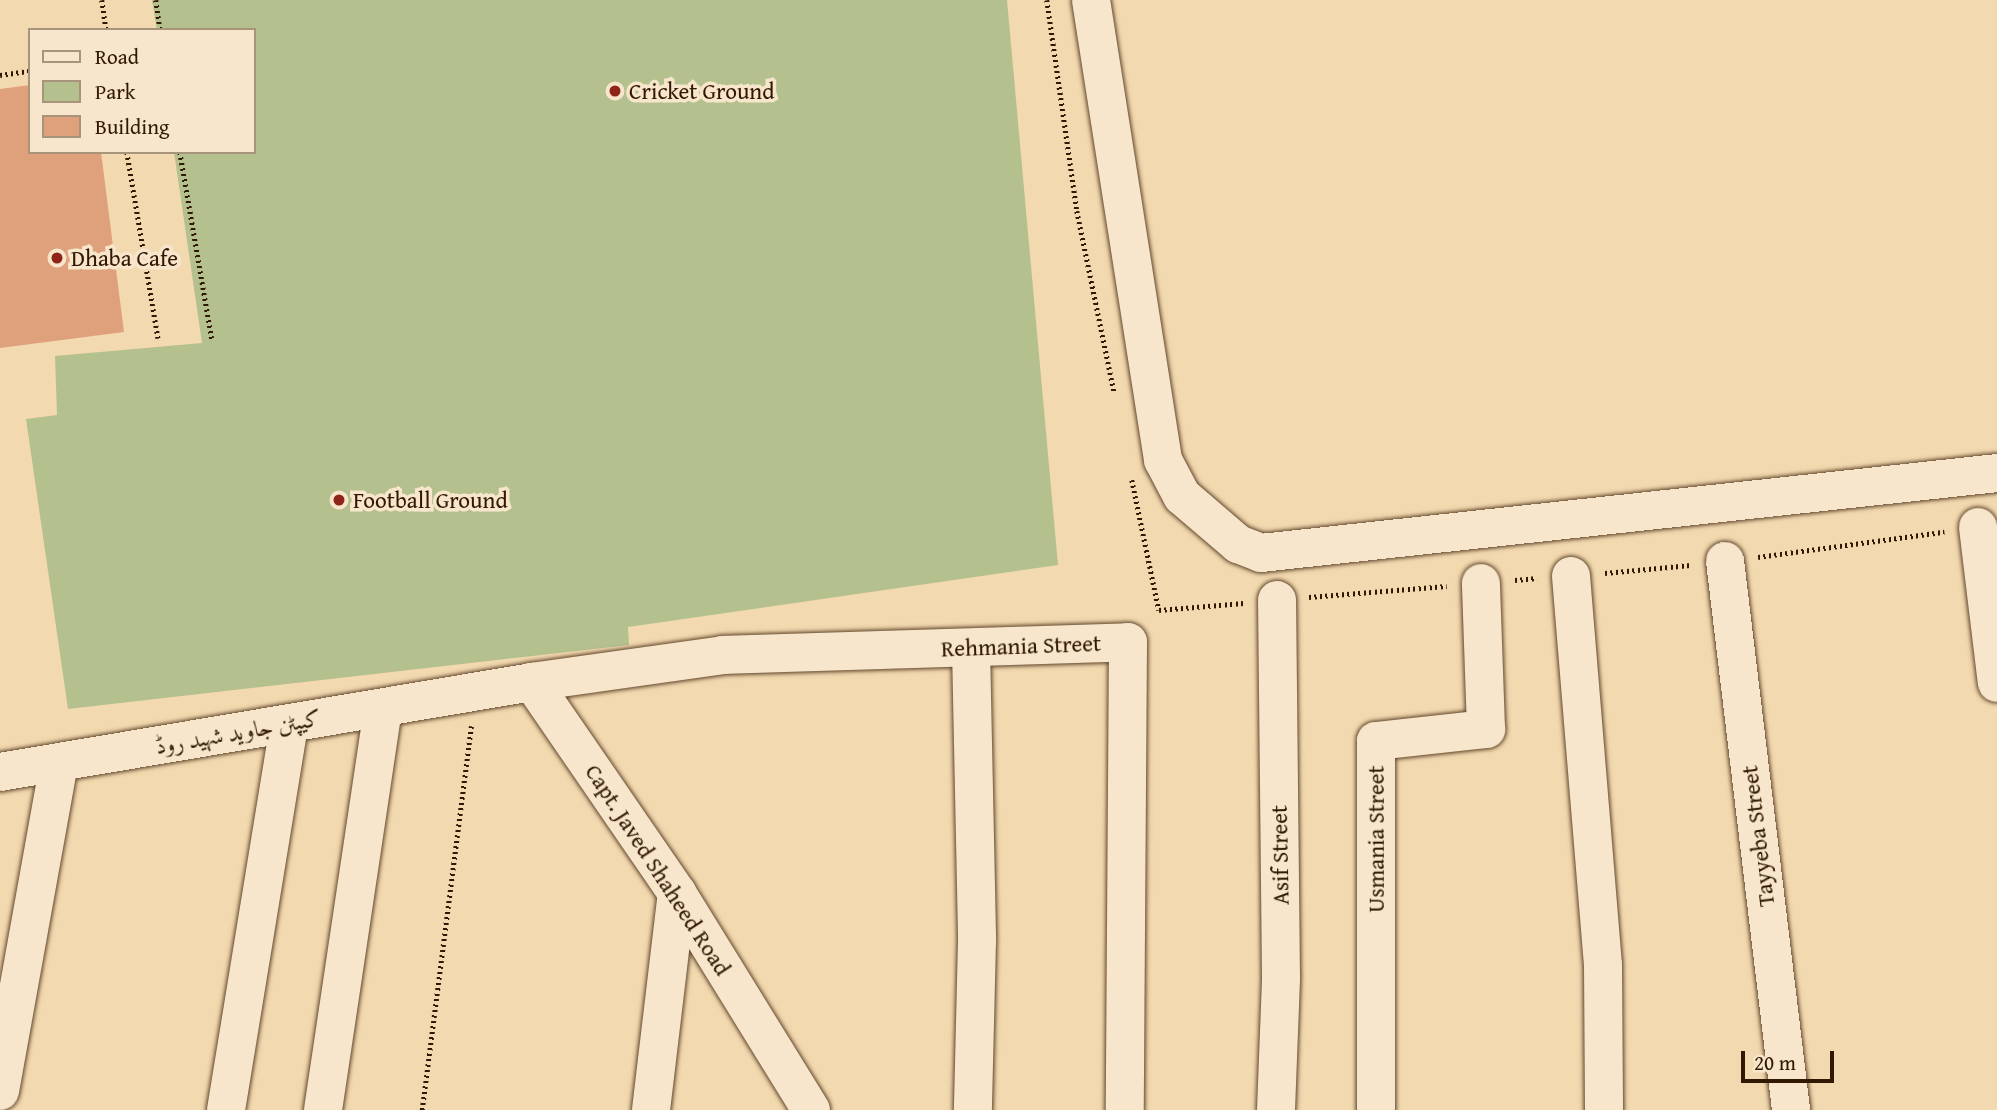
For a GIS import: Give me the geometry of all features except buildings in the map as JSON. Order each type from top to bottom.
[{"type":"street","points":[[1091,0],[1163,460],[1182,496],[1238,544],[1261,553],[1997,472]]},
{"type":"street","points":[[1978,527],[1997,683]]},
{"type":"street","name":"Tayyeba Street","points":[[1725,561],[1791,1110]]},
{"type":"street","points":[[1571,576],[1603,965],[1604,1110]]},
{"type":"street","name":"Usmania Street","points":[[1376,1110],[1376,741],[1486,729],[1481,583]]},
{"type":"street","name":"Asif Street","points":[[1276,1110],[1281,978],[1277,600]]},
{"type":"street","name":"Rehmania Street","points":[[532,682],[723,655],[1128,642],[1125,1110]]},
{"type":"street","points":[[971,648],[977,941],[973,1110]]},
{"type":"street","points":[[475,694],[532,682]]},
{"type":"street","name":"Capt. Javed Shaheed Road","points":[[532,682],[677,893],[811,1110]]},
{"type":"street","name":"کیپٹن جاوید شہید روڈ","points":[[0,772],[475,694]]},
{"type":"street","points":[[323,1110],[383,708]]},
{"type":"street","points":[[226,1110],[289,724]]},
{"type":"street","points":[[0,1091],[59,762]]},
{"type":"street","points":[[651,1110],[677,893]]},
{"type":"path","points":[[102,0],[106,28]]},
{"type":"path","points":[[156,0],[160,28]]},
{"type":"path","points":[[1047,0],[1077,211],[1115,397]]},
{"type":"path","points":[[0,75],[28,71]]},
{"type":"path","points":[[127,154],[159,338]]},
{"type":"path","points":[[180,154],[212,339]]},
{"type":"path","points":[[1132,477],[1159,610],[1725,561],[1978,527]]},
{"type":"path","points":[[422,1110],[475,694]]},
{"type":"green space","points":[[152,0],[1007,0],[1058,565],[628,627],[629,645],[68,709],[26,419],[57,415],[55,356],[202,343],[174,154],[256,154],[256,28],[157,28]]},
{"type":"place","name":"Cricket Ground","points":[[615,91]]},
{"type":"place","name":"Dhaba Cafe","points":[[57,258]]},
{"type":"place","name":"Football Ground","points":[[339,500]]}]
